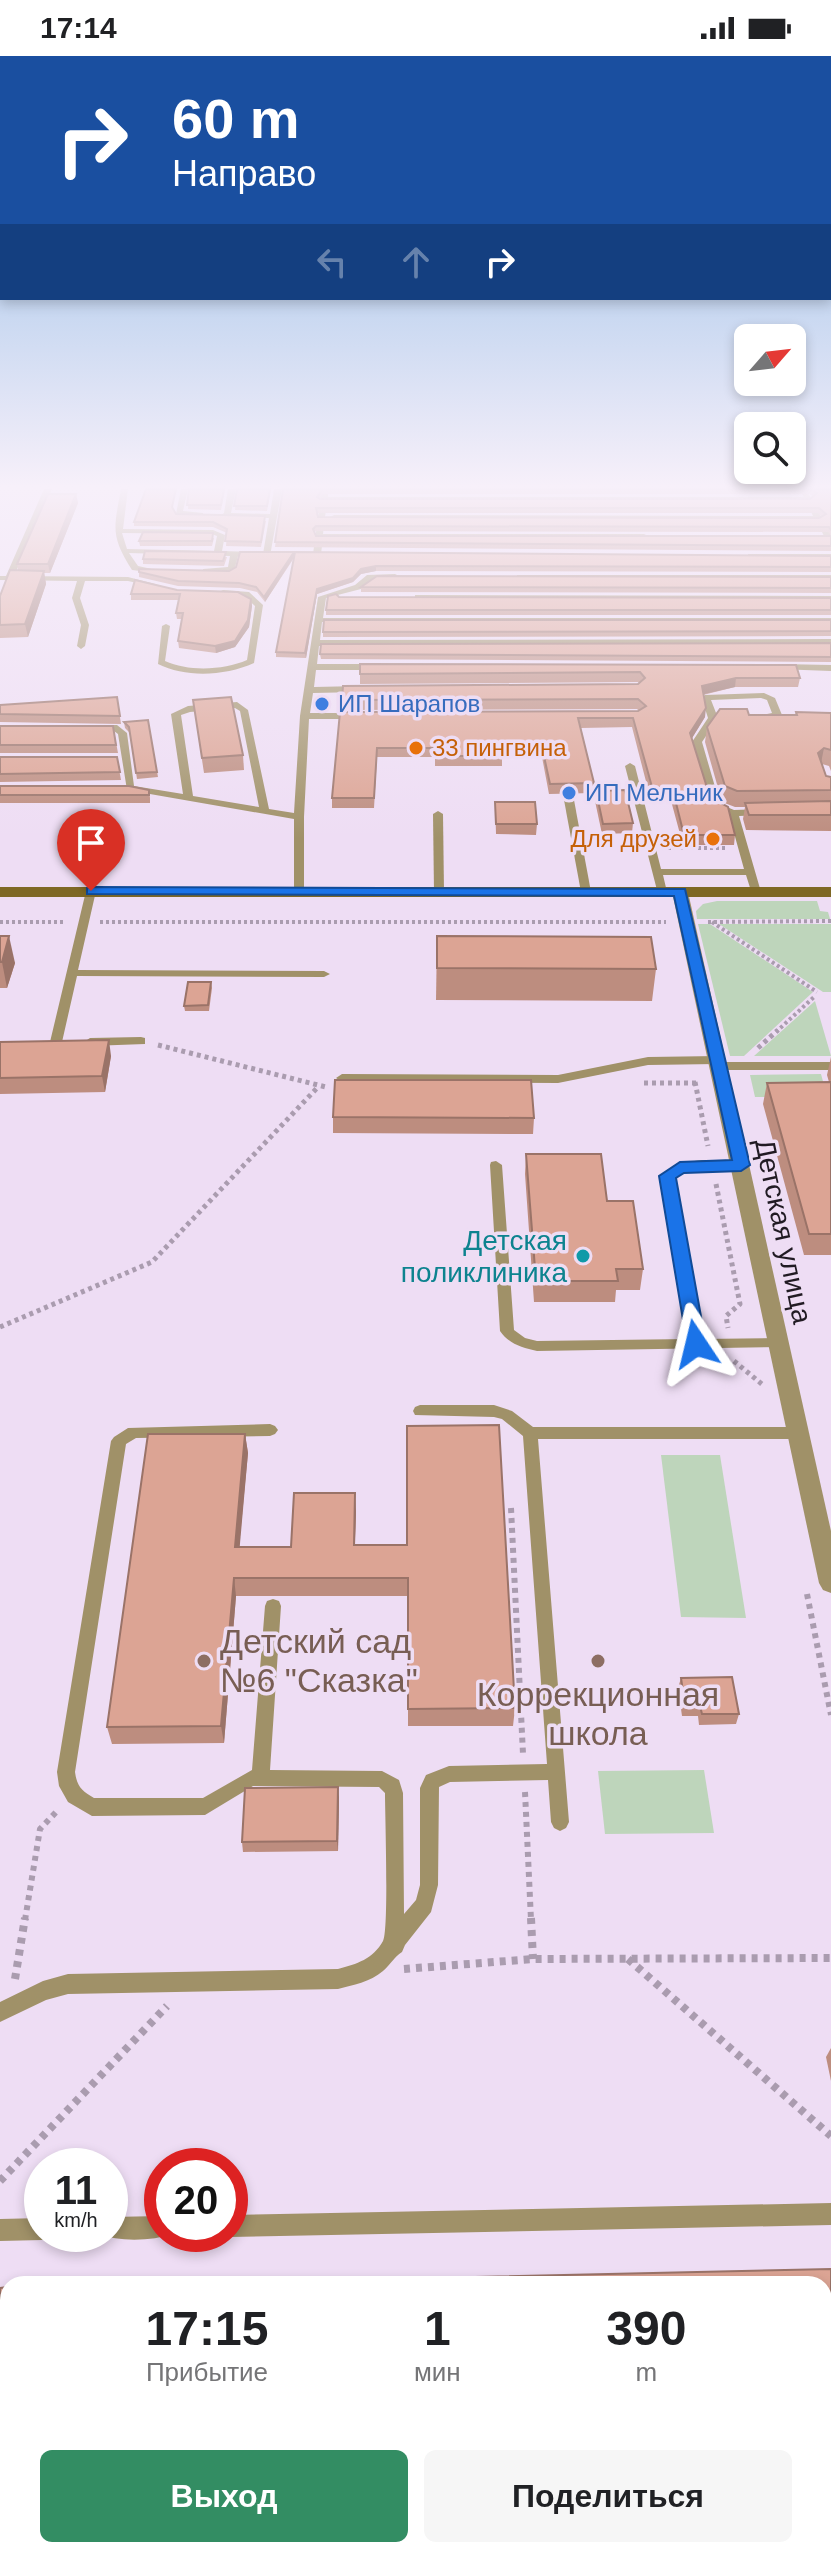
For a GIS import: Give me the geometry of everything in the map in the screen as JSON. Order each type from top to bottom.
[{"type":"street","points":[[0,892],[831,892]]},
{"type":"street","name":"Детская улица","points":[[671,892],[686,922],[725,1064],[741,1165],[831,1583]]},
{"type":"lane","points":[[79,606],[85,625],[81,646]]},
{"type":"lane","points":[[166,626],[161,662],[172,668],[230,668],[251,661],[257,606]]},
{"type":"lane","points":[[299,891],[299,817],[305,716],[320,606]]},
{"type":"lane","points":[[318,620],[831,620]]},
{"type":"lane","points":[[315,643],[831,642]]},
{"type":"lane","points":[[311,667],[390,667]]},
{"type":"lane","points":[[768,667],[831,668]]},
{"type":"lane","points":[[308,690],[371,689]]},
{"type":"lane","points":[[713,718],[706,699],[712,695],[761,695],[773,700],[777,712],[774,717],[742,718]]},
{"type":"lane","points":[[188,798],[176,714],[188,709],[237,705],[244,710],[265,811]]},
{"type":"lane","points":[[305,716],[368,716]]},
{"type":"lane","points":[[713,718],[727,718]]},
{"type":"lane","points":[[713,718],[697,742],[714,803],[733,813],[775,812]]},
{"type":"lane","points":[[79,727],[120,730],[130,788]]},
{"type":"lane","points":[[110,759],[126,759]]},
{"type":"lane","points":[[630,766],[657,872],[671,892]]},
{"type":"lane","points":[[116,788],[299,817]]},
{"type":"lane","points":[[569,800],[586,892]]},
{"type":"lane","points":[[733,813],[756,892]]},
{"type":"lane","points":[[438,814],[439,892]]},
{"type":"lane","points":[[657,872],[750,872]]},
{"type":"lane","points":[[56,1042],[91,891]]},
{"type":"lane","points":[[72,973],[324,974]]},
{"type":"lane","points":[[42,1042],[141,1041]]},
{"type":"lane","points":[[342,1078],[558,1079],[648,1061],[831,1066]]},
{"type":"lane","points":[[496,1165],[507,1331],[513,1338],[537,1346],[780,1343]]},
{"type":"lane","points":[[696,1344],[667,1176],[680,1167],[741,1165]]},
{"type":"lane","points":[[420,1411],[494,1411],[507,1415],[530,1433],[799,1433]]},
{"type":"lane","points":[[270,1430],[133,1432],[119,1441],[66,1772],[68,1786],[74,1796],[92,1807],[195,1807],[215,1802],[243,1781],[260,1778],[382,1779],[393,1786],[395,1945]]},
{"type":"lane","points":[[530,1433],[560,1822]]},
{"type":"lane","points":[[260,1778],[273,1606]]},
{"type":"lane","points":[[6,2009],[43,1991],[68,1984],[338,1979],[362,1973],[377,1964],[395,1945],[428,1896],[429,1788],[432,1781],[449,1774],[556,1772]]},
{"type":"lane","points":[[248,2226],[831,2214]]},
{"type":"lane","points":[[0,2230],[24,2229]]},
{"type":"path","points":[[651,849],[743,848]]},
{"type":"path","points":[[0,922],[831,921]]},
{"type":"path","points":[[664,922],[667,937]]},
{"type":"path","points":[[711,922],[815,994],[725,1064]]},
{"type":"path","points":[[691,1060],[740,1304],[726,1316],[732,1359],[765,1386],[774,1434]]},
{"type":"path","points":[[0,1327],[152,1262],[318,1087]]},
{"type":"path","points":[[511,1505],[533,1959]]},
{"type":"path","points":[[806,1590],[831,1715]]},
{"type":"path","points":[[6,2009],[40,1829],[74,1796]]},
{"type":"path","points":[[362,1973],[533,1959],[831,1958]]},
{"type":"path","points":[[627,1959],[831,2136]]},
{"type":"path","points":[[0,2181],[189,1982]]},
{"type":"green space","points":[[717,901],[817,901],[820,911],[828,912],[830,919],[697,919],[696,911],[703,904]]},
{"type":"green space","points":[[698,924],[710,924],[813,992],[744,1056],[730,1056]]},
{"type":"green space","points":[[719,924],[831,924],[831,992],[823,992]]},
{"type":"green space","points":[[815,1001],[831,1056],[754,1056]]},
{"type":"green space","points":[[821,1074],[827,1096],[755,1097],[750,1075]]},
{"type":"green space","points":[[661,1455],[720,1455],[746,1618],[681,1617]]},
{"type":"green space","points":[[704,1770],[714,1833],[605,1834],[598,1771]]},
{"type":"building","points":[[0,606],[32,606],[25,624],[0,625]]},
{"type":"building","points":[[178,606],[250,606],[248,620],[235,641],[215,646],[178,641],[183,613],[176,613]]},
{"type":"building","points":[[285,606],[314,606],[305,653],[276,652]]},
{"type":"building","points":[[327,606],[831,606],[831,610],[326,610]]},
{"type":"building","points":[[324,620],[831,620],[831,631],[323,632]]},
{"type":"building","points":[[831,643],[831,657],[320,654],[321,644]]},
{"type":"building","points":[[360,664],[796,665],[800,678],[736,678],[702,686],[706,708],[690,733],[710,797],[728,807],[735,835],[684,835],[672,787],[652,787],[633,718],[578,718],[594,783],[550,784],[542,747],[501,747],[502,756],[435,756],[435,748],[377,748],[374,798],[332,798],[340,712],[638,711],[646,706],[638,699],[342,700],[343,686],[638,684],[645,678],[640,672],[360,674]]},
{"type":"building","points":[[117,697],[120,716],[0,714],[0,705]]},
{"type":"building","points":[[231,697],[243,755],[202,758],[193,700]]},
{"type":"building","points":[[720,709],[747,709],[749,715],[831,713],[831,750],[824,748],[818,753],[826,776],[831,777],[831,790],[737,791],[725,786],[707,727]]},
{"type":"building","points":[[148,720],[157,772],[136,773],[129,727],[124,722]]},
{"type":"building","points":[[0,726],[113,726],[116,745],[0,745]]},
{"type":"building","points":[[0,757],[117,757],[120,772],[0,774]]},
{"type":"building","points":[[0,786],[129,786],[149,790],[149,795],[0,795]]},
{"type":"building","points":[[625,790],[633,823],[603,824],[596,791]]},
{"type":"building","points":[[831,801],[831,815],[749,815],[745,803]]},
{"type":"building","points":[[495,802],[535,802],[537,824],[496,824]]},
{"type":"building","points":[[0,936],[9,936],[2,962],[0,962]]},
{"type":"building","points":[[437,936],[651,937],[656,969],[437,968]]},
{"type":"building","points":[[188,982],[211,982],[208,1005],[184,1006]]},
{"type":"building","points":[[109,1040],[102,1076],[0,1078],[0,1042]]},
{"type":"building","points":[[335,1080],[531,1080],[534,1118],[333,1117]]},
{"type":"building","points":[[831,1082],[831,1234],[809,1234],[767,1083]]},
{"type":"building","name":"Детская поликлиника","points":[[526,1154],[601,1154],[607,1201],[633,1201],[643,1269],[616,1269],[618,1281],[536,1281]]},
{"type":"building","points":[[499,1425],[515,1708],[408,1709],[408,1578],[234,1578],[221,1726],[107,1727],[148,1434],[245,1434],[235,1547],[291,1547],[294,1493],[355,1493],[354,1545],[407,1545],[407,1426]]},
{"type":"building","points":[[732,1677],[739,1714],[702,1714],[700,1706],[685,1706],[681,1678]]},
{"type":"building","points":[[338,1787],[337,1841],[242,1842],[245,1788]]},
{"type":"building","points":[[831,2269],[831,2276],[517,2276]]},
{"type":"place","name":"ИП Шарапов","points":[[322,704]]},
{"type":"place","name":"33 пингвина","points":[[416,748]]},
{"type":"place","name":"ИП Мельник","points":[[569,793]]},
{"type":"place","name":"Для друзей","points":[[713,839]]},
{"type":"place","name":"Детская поликлиника","points":[[583,1256]]},
{"type":"place","name":"Детский сад №6 \"Сказка\"","points":[[204,1661]]},
{"type":"place","name":"Коррекционная школа","points":[[598,1661]]},
{"type":"route","points":[[91,891],[680,892],[741,1165],[680,1167],[667,1176],[696,1344]]}]
